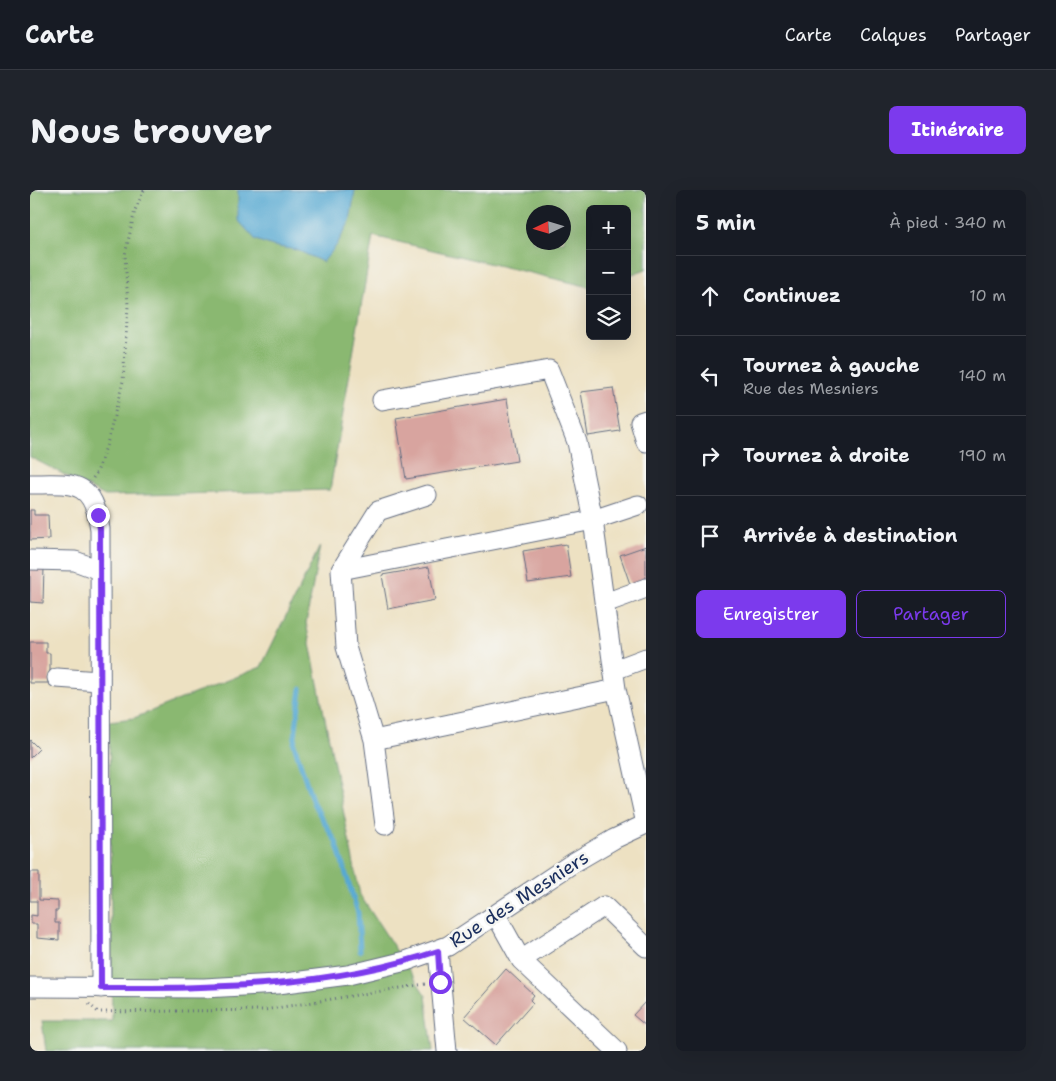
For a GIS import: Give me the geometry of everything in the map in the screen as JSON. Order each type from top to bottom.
[{"type":"street","points":[[382,400],[549,370],[577,442],[594,520],[615,680],[640,768],[646,824]]},
{"type":"street","points":[[646,420],[640,422],[646,442]]},
{"type":"street","points":[[30,484],[69,484],[78,486],[91,498],[98,515],[100,529],[101,988]]},
{"type":"street","points":[[384,825],[374,740],[346,647],[341,570],[378,511],[426,495]]},
{"type":"street","points":[[341,570],[594,520],[638,505]]},
{"type":"street","points":[[30,560],[75,561],[99,570]]},
{"type":"street","points":[[605,603],[646,588]]},
{"type":"street","points":[[374,740],[615,680],[646,658]]},
{"type":"street","points":[[57,678],[99,680]]},
{"type":"street","name":"Rue des Mesniers","points":[[30,987],[204,988],[304,981],[379,968],[438,951],[496,915],[573,863],[614,839],[646,824]]},
{"type":"street","points":[[521,960],[604,906],[646,947]]},
{"type":"street","points":[[496,915],[521,960],[617,1051]]},
{"type":"street","points":[[438,951],[447,1051]]},
{"type":"path","points":[[85,491],[97,472],[123,382],[128,306],[124,255],[135,210],[144,190]]},
{"type":"green space","points":[[30,190],[646,190],[646,269],[631,275],[631,205],[586,205],[586,286],[373,236],[330,490],[105,496],[30,457]]},
{"type":"green space","points":[[320,546],[306,623],[360,895],[426,996],[433,1051],[46,1051],[42,1021],[112,1021],[109,721],[134,718],[261,667]]},
{"type":"water","points":[[238,190],[355,190],[350,221],[336,246],[323,262],[297,250],[273,246],[256,240],[238,220]]},
{"type":"building","points":[[613,388],[620,431],[588,436],[581,392]]},
{"type":"building","points":[[507,399],[517,461],[406,479],[396,418]]},
{"type":"building","points":[[30,510],[34,510],[34,515],[48,515],[49,539],[30,540]]},
{"type":"building","points":[[566,544],[571,577],[528,583],[523,551]]},
{"type":"building","points":[[646,546],[646,581],[631,587],[620,555]]},
{"type":"building","points":[[30,567],[44,567],[43,603],[30,602]]},
{"type":"building","points":[[429,567],[435,600],[388,609],[382,575]]},
{"type":"building","points":[[30,642],[46,642],[46,653],[50,653],[50,683],[30,683]]},
{"type":"building","points":[[30,740],[39,749],[30,758]]},
{"type":"building","points":[[30,872],[39,872],[39,900],[58,901],[58,911],[55,911],[55,923],[59,923],[59,940],[37,938],[37,924],[31,924],[31,915],[37,916],[37,901],[30,901]]},
{"type":"building","points":[[506,969],[534,995],[530,1000],[533,1003],[496,1045],[464,1017]]},
{"type":"building","points":[[646,1001],[646,1026],[633,1015]]},
{"type":"waterway","points":[[301,689],[294,744],[313,803],[336,842],[358,913],[360,951]]},
{"type":"route","points":[[98,515],[100,529],[101,988],[204,988],[278,984],[379,968],[438,951],[440,982]]}]
